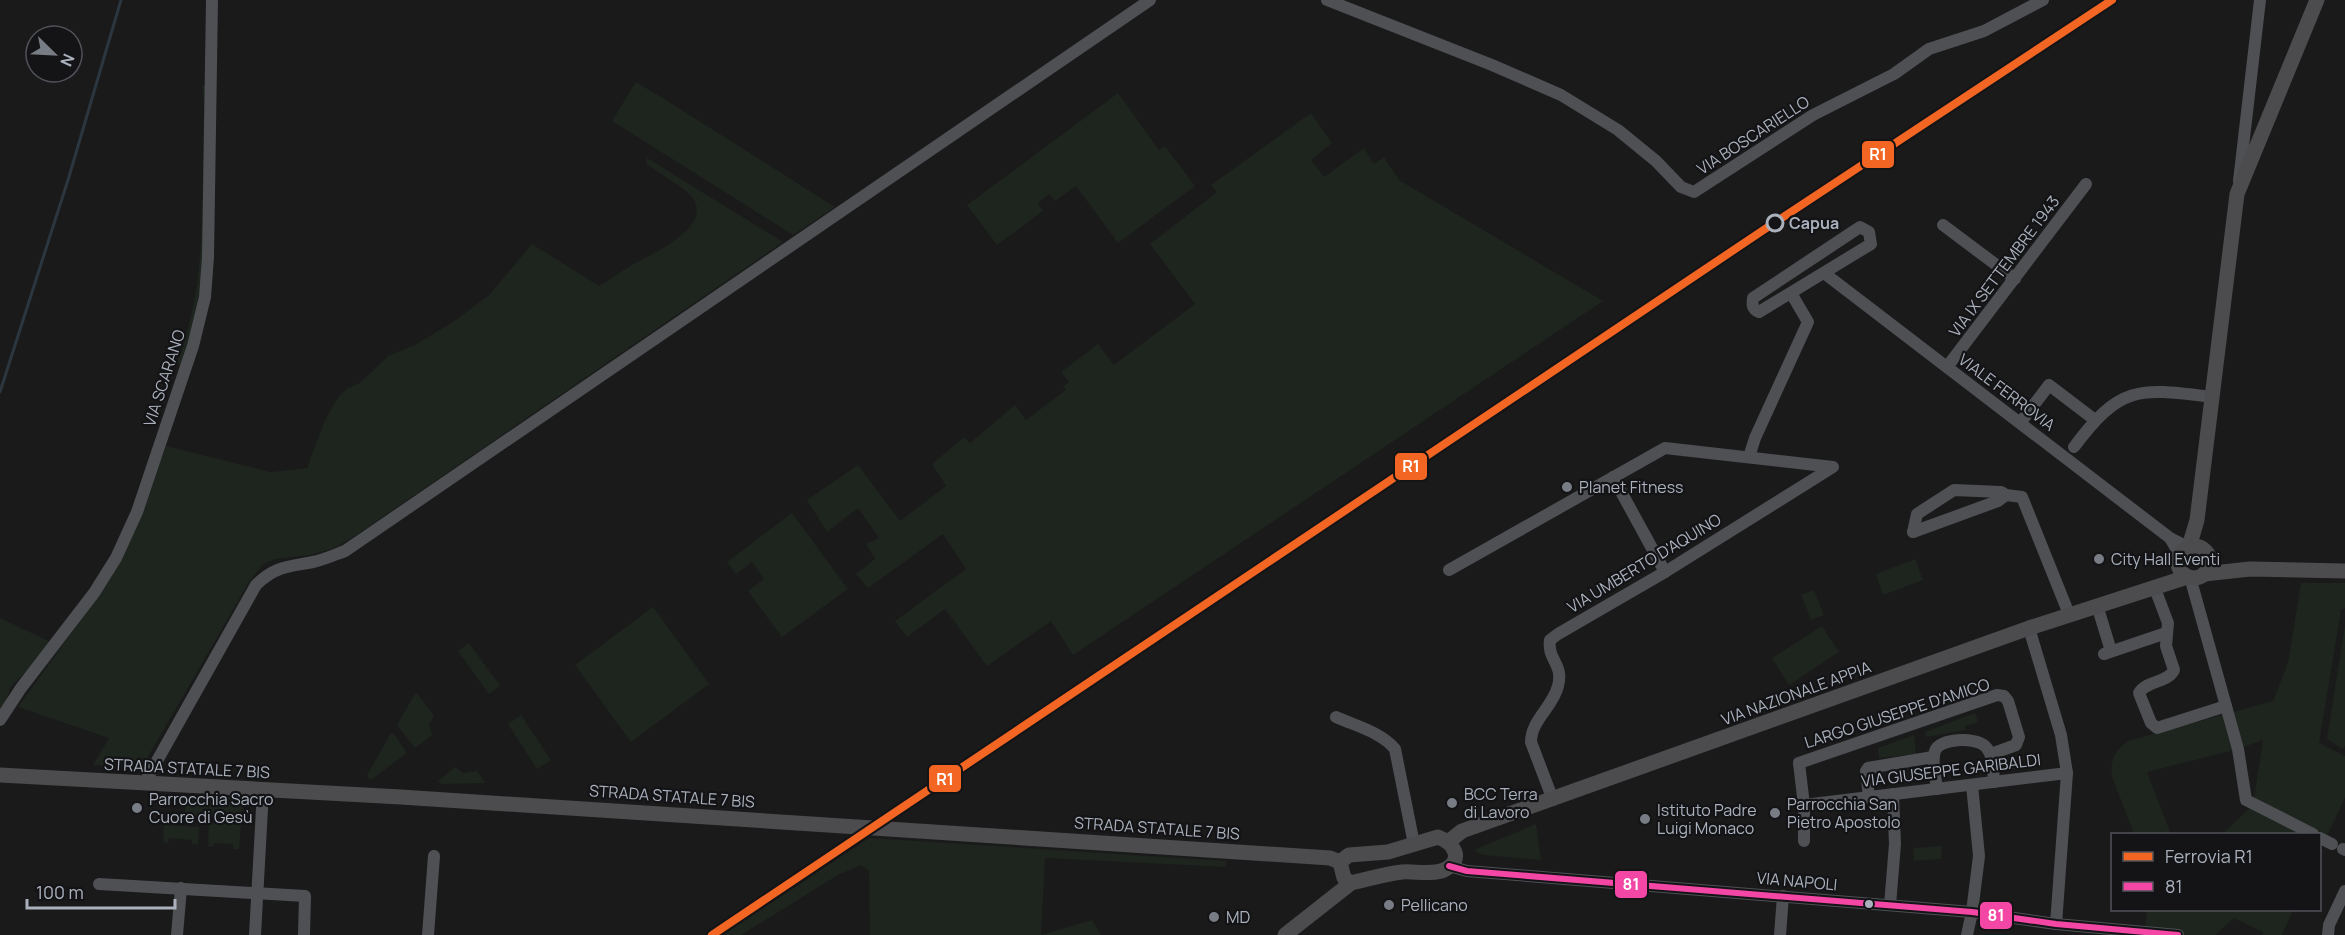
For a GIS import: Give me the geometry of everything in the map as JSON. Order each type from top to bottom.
[{"type":"main road","points":[[2191,552],[2209,568],[2194,576],[2181,571],[2191,552],[2197,520],[2237,194],[2317,0]]},
{"type":"main road","name":"VIA NAZIONALE APPIA","points":[[2156,585],[2191,552],[2250,569]]},
{"type":"main road","name":"VIA NAZIONALE APPIA","points":[[1340,862],[1349,855],[1388,852],[1438,837],[1448,842],[1462,831],[1553,801],[2029,628],[2156,585],[2194,576],[2250,569],[2345,571]]},
{"type":"main road","name":"STRADA STATALE 7 BIS","points":[[0,775],[401,797],[1046,838],[1330,858],[1340,862]]},
{"type":"main road","points":[[1289,934],[1351,883],[1402,872],[1443,870],[1456,856],[1453,845],[1448,842]]},
{"type":"main road","points":[[1340,862],[1344,878],[1351,883]]},
{"type":"street","name":"VIA SCARANO","points":[[0,720],[21,688],[94,593],[116,558],[137,512],[193,346],[204,297],[208,257],[212,0]]},
{"type":"street","points":[[144,784],[256,585],[266,575],[279,568],[315,562],[345,551],[1150,0]]},
{"type":"street","name":"VIA BOSCARIELLO","points":[[1327,0],[1492,65],[1561,95],[1618,130],[1656,161],[1681,187],[1694,192],[1813,115],[1894,74],[1929,49],[1984,31],[2043,0]]},
{"type":"street","points":[[2237,194],[2260,0]]},
{"type":"street","name":"VIA IX SETTEMBRE 1943","points":[[1947,368],[2086,184]]},
{"type":"street","points":[[1943,225],[2014,279]]},
{"type":"street","points":[[1860,227],[1869,232],[1871,244],[1829,270],[1759,312],[1752,305],[1753,298],[1860,227]]},
{"type":"street","name":"VIALE FERROVIA","points":[[1824,252],[1835,256],[1829,270],[1947,368],[2191,552]]},
{"type":"street","points":[[1795,271],[1792,285],[1803,286]]},
{"type":"street","points":[[1449,570],[1665,448],[1749,457],[1755,438],[1808,322],[1791,293]]},
{"type":"street","points":[[2020,423],[2049,385],[2094,420]]},
{"type":"street","points":[[2074,447],[2094,420],[2109,406],[2128,397],[2148,391],[2212,397]]},
{"type":"street","name":"VIA UMBERTO D'AQUINO","points":[[1553,801],[1531,742],[1531,732],[1558,688],[1560,672],[1549,649],[1550,640],[1558,633],[1665,572],[1833,467],[1749,457]]},
{"type":"street","points":[[1613,477],[1665,572]]},
{"type":"street","points":[[2006,495],[1998,501],[1913,532],[1917,514],[1954,490],[2001,492],[2022,497],[2069,614]]},
{"type":"street","points":[[2194,576],[2238,749],[2246,800],[2309,833]]},
{"type":"street","points":[[2156,585],[2168,623],[2166,646],[2174,670],[2173,674],[2147,684],[2139,693],[2154,727],[2227,709]]},
{"type":"street","points":[[2097,605],[2108,653],[2166,633]]},
{"type":"street","points":[[2029,628],[2061,735],[2067,773],[2056,924]]},
{"type":"street","name":"LARGO GIUSEPPE D'AMICO","points":[[1804,805],[1799,763],[1997,695],[2004,696],[2008,701],[2019,737],[2016,745],[1990,754]]},
{"type":"street","points":[[1336,717],[1389,741],[1395,748],[1414,844]]},
{"type":"street","points":[[1937,789],[1933,758],[1935,748],[1940,743],[1970,740],[1977,741],[1984,746],[1990,754],[1994,782]]},
{"type":"street","points":[[1869,797],[1866,771],[1872,765],[1933,758]]},
{"type":"street","name":"VIA GIUSEPPE GARIBALDI","points":[[1804,805],[2067,773]]},
{"type":"street","points":[[1967,935],[1979,856],[1972,784]]},
{"type":"street","points":[[255,935],[263,790]]},
{"type":"street","points":[[1890,905],[1895,844],[1893,794]]},
{"type":"street","points":[[1804,805],[1804,841]]},
{"type":"street","points":[[428,935],[434,856]]},
{"type":"street","name":"VIA NAPOLI","points":[[1449,866],[1467,871],[1972,912],[2056,924],[2178,935]]},
{"type":"street","points":[[99,884],[305,896],[304,935]]},
{"type":"street","points":[[177,935],[181,888]]},
{"type":"street","points":[[2318,935],[2329,930],[2345,891]]},
{"type":"street","points":[[1780,935],[1784,896]]},
{"type":"shaded area","points":[[636,82],[835,207],[793,235],[612,121]]},
{"type":"shaded area","points":[[202,86],[209,86],[201,288],[182,366],[177,363],[187,332],[199,268],[203,202],[204,104]]},
{"type":"shaded area","points":[[1118,93],[1159,150],[1165,146],[1195,186],[1118,243],[1076,186],[1055,201],[1049,194],[1038,203],[1043,211],[997,245],[967,205]]},
{"type":"shaded area","points":[[1311,113],[1332,143],[1311,160],[1324,177],[1364,148],[1374,164],[1384,157],[1399,180],[1603,301],[1073,655],[1051,621],[987,666],[945,609],[907,637],[895,621],[966,569],[943,534],[868,588],[856,574],[875,559],[866,544],[879,538],[858,508],[827,532],[807,500],[858,465],[900,521],[946,486],[932,464],[964,437],[970,443],[1015,405],[1026,420],[1066,390],[1063,386],[1069,382],[1061,372],[1098,344],[1114,365],[1195,304],[1150,244],[1217,192],[1211,185]]},
{"type":"shaded area","points":[[647,158],[783,242],[352,538],[334,548],[310,555],[275,559],[263,564],[249,582],[141,769],[93,765],[109,738],[18,707],[98,596],[141,515],[166,446],[271,472],[307,468],[325,420],[338,397],[348,388],[360,383],[388,356],[415,345],[453,322],[489,295],[532,244],[599,286],[665,247],[688,229],[695,218],[697,207],[691,196],[646,163]]},
{"type":"shaded area","points":[[792,513],[848,589],[782,637],[748,591],[764,579],[752,562],[736,574],[727,562]]},
{"type":"shaded area","points":[[1915,559],[1923,580],[1883,595],[1876,574]]},
{"type":"shaded area","points":[[2301,583],[2345,583],[2345,608],[2341,610],[2319,743],[2345,756],[2345,797],[2321,849],[2321,833],[2223,833],[2253,805],[2263,740],[2238,749],[2147,772],[2171,833],[2134,833],[2112,777],[2112,761],[2119,748],[2128,741],[2273,701],[2288,663]]},
{"type":"shaded area","points":[[1814,590],[1824,615],[1811,620],[1801,595]]},
{"type":"shaded area","points":[[653,607],[709,684],[631,742],[575,665]]},
{"type":"shaded area","points":[[0,618],[53,643],[10,688],[7,700],[0,711]]},
{"type":"shaded area","points":[[2345,625],[2345,746],[2342,749],[2327,739]]},
{"type":"shaded area","points":[[1822,626],[1839,652],[1789,685],[1772,658]]},
{"type":"shaded area","points":[[469,643],[500,686],[489,694],[458,651]]},
{"type":"shaded area","points":[[416,692],[434,716],[429,725],[432,735],[415,748],[397,725]]},
{"type":"shaded area","points":[[1975,713],[1978,722],[1965,726],[1965,730],[1926,737],[1925,732]]},
{"type":"shaded area","points":[[521,715],[551,760],[537,769],[508,724]]},
{"type":"shaded area","points":[[391,733],[407,753],[369,779],[367,775]]},
{"type":"shaded area","points":[[1914,735],[1916,754],[1879,758],[1878,748]]},
{"type":"shaded area","points":[[455,767],[463,773],[477,771],[485,783],[441,784],[438,781]]},
{"type":"shaded area","points":[[186,795],[243,798],[241,818],[185,815]]},
{"type":"shaded area","points":[[209,823],[241,825],[239,849],[233,849],[233,844],[214,843],[213,847],[208,846]]},
{"type":"shaded area","points":[[1536,824],[1541,860],[1483,855],[1476,852],[1476,849]]},
{"type":"shaded area","points":[[164,825],[199,827],[198,845],[192,844],[192,840],[169,838],[168,843],[163,842]]},
{"type":"shaded area","points":[[869,838],[1226,861],[1226,867],[1045,858],[1041,935],[870,935],[869,871],[861,865],[838,875],[741,935],[723,935]]},
{"type":"shaded area","points":[[1942,846],[1941,859],[1914,861],[1913,848]]},
{"type":"shaded area","points":[[2147,911],[2293,911],[2282,935],[2262,935],[2263,932],[2234,918],[2215,935],[2144,935]]},
{"type":"shaded area","points":[[1092,920],[1101,935],[1041,935]]},
{"type":"waterway","points":[[0,392],[68,180],[121,0]]},
{"type":"rail line","name":"R1","points":[[712,935],[1762,231],[2112,0]]},
{"type":"transit line","name":"81","points":[[1449,866],[1467,871],[1972,912],[2056,924],[2178,935]]},
{"type":"place","name":"Capua","points":[[1775,223]]},
{"type":"place","name":"Planet Fitness","points":[[1567,487]]},
{"type":"place","name":"City Hall Eventi","points":[[2099,559]]},
{"type":"place","name":"BCC Terra di Lavoro","points":[[1452,803]]},
{"type":"place","name":"Parrocchia Sacro Cuore di Gesù","points":[[137,808]]},
{"type":"place","name":"Parrocchia San Pietro Apostolo","points":[[1775,813]]},
{"type":"place","name":"Istituto Padre Luigi Monaco","points":[[1645,819]]},
{"type":"place","name":"Pellicano","points":[[1389,905]]},
{"type":"place","name":"MD","points":[[1214,917]]}]
